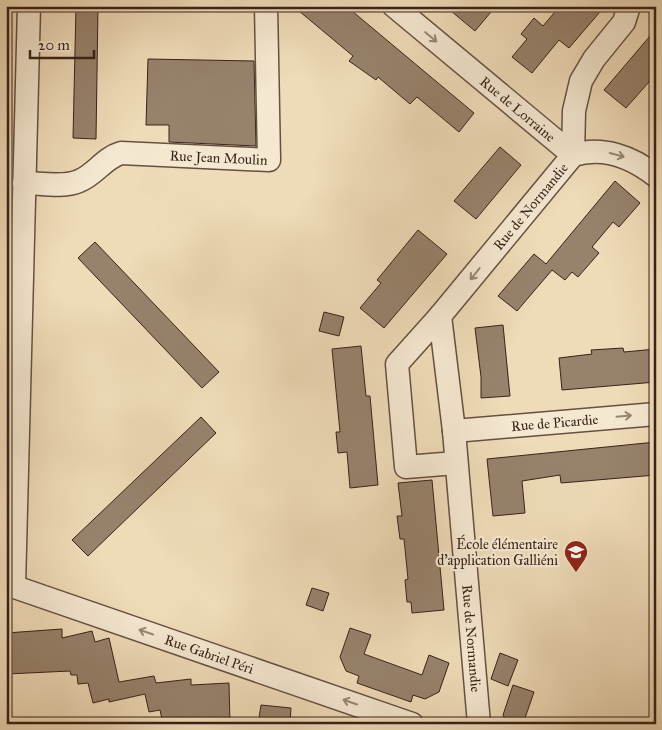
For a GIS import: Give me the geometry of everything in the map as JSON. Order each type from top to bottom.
[{"type":"street","points":[[10,585],[29,6]]},
{"type":"street","name":"Rue Jean Moulin","points":[[24,183],[70,184],[79,181],[112,156],[121,152],[269,160],[266,6]]},
{"type":"street","name":"Rue de Lorraine","points":[[394,6],[573,155]]},
{"type":"street","name":"Rue de Normandie","points":[[456,463],[406,467],[397,364],[440,316],[573,155],[574,111],[581,81],[594,59],[624,22],[629,6]]},
{"type":"street","points":[[573,155],[596,151],[618,156],[635,162],[656,176]]},
{"type":"street","name":"Rue de Normandie","points":[[440,316],[454,431],[479,724]]},
{"type":"street","name":"Rue de Picardie","points":[[454,431],[656,414]]},
{"type":"street","name":"Rue Gabriel Péri","points":[[10,585],[412,724]]},
{"type":"building","points":[[76,6],[98,6],[96,139],[73,138]]},
{"type":"building","points":[[293,6],[346,6],[474,113],[459,132],[417,97],[410,104],[378,77],[376,80],[349,61],[353,56]]},
{"type":"building","points":[[445,6],[496,6],[475,31]]},
{"type":"building","points":[[560,6],[605,6],[569,48],[559,40],[532,73],[512,57],[527,39],[521,34],[534,18],[543,26]]},
{"type":"building","points":[[656,29],[656,74],[626,108],[604,90]]},
{"type":"building","points":[[148,59],[254,61],[256,146],[169,142],[169,125],[146,125]]},
{"type":"building","points":[[500,147],[521,165],[476,219],[454,201]]},
{"type":"building","points":[[615,181],[640,203],[619,227],[613,222],[592,247],[599,253],[578,277],[572,272],[565,280],[552,270],[517,311],[498,296],[534,254],[546,264]]},
{"type":"building","points":[[418,230],[447,254],[384,328],[360,308],[381,283],[377,280]]},
{"type":"building","points":[[95,242],[219,372],[202,388],[78,258]]},
{"type":"building","points":[[324,312],[344,317],[339,336],[319,331]]},
{"type":"building","points":[[503,325],[510,396],[481,398],[481,377],[475,328]]},
{"type":"building","points":[[361,346],[366,396],[370,396],[378,485],[350,488],[347,452],[338,453],[336,432],[340,432],[332,349]]},
{"type":"building","points":[[623,348],[624,352],[656,349],[656,382],[562,390],[559,358],[592,354],[591,350]]},
{"type":"building","points":[[201,417],[216,433],[88,556],[72,540]]},
{"type":"building","points":[[656,442],[656,475],[561,483],[560,475],[522,481],[525,513],[493,516],[487,459]]},
{"type":"building","points":[[432,480],[444,610],[412,613],[411,602],[407,602],[405,580],[408,579],[404,539],[400,539],[397,516],[402,516],[398,483]]},
{"type":"building","points":[[312,588],[329,593],[323,611],[306,605]]},
{"type":"building","points":[[350,628],[371,635],[364,654],[422,675],[429,655],[449,663],[439,692],[425,699],[413,695],[411,702],[357,683],[359,676],[346,671],[340,657]]},
{"type":"building","points":[[62,629],[62,638],[92,631],[95,642],[109,638],[119,682],[154,676],[156,683],[191,679],[191,685],[229,683],[230,724],[163,724],[160,710],[149,712],[145,694],[109,702],[109,699],[93,703],[88,683],[78,684],[77,675],[71,675],[70,671],[7,674],[6,633]]},
{"type":"building","points":[[500,653],[518,660],[508,686],[491,679]]},
{"type":"building","points":[[513,685],[534,692],[523,724],[507,724],[503,715]]},
{"type":"building","points":[[261,705],[291,708],[290,724],[258,724]]},
{"type":"place","name":"École élémentaire d'application Galliéni","points":[[576,573]]}]
